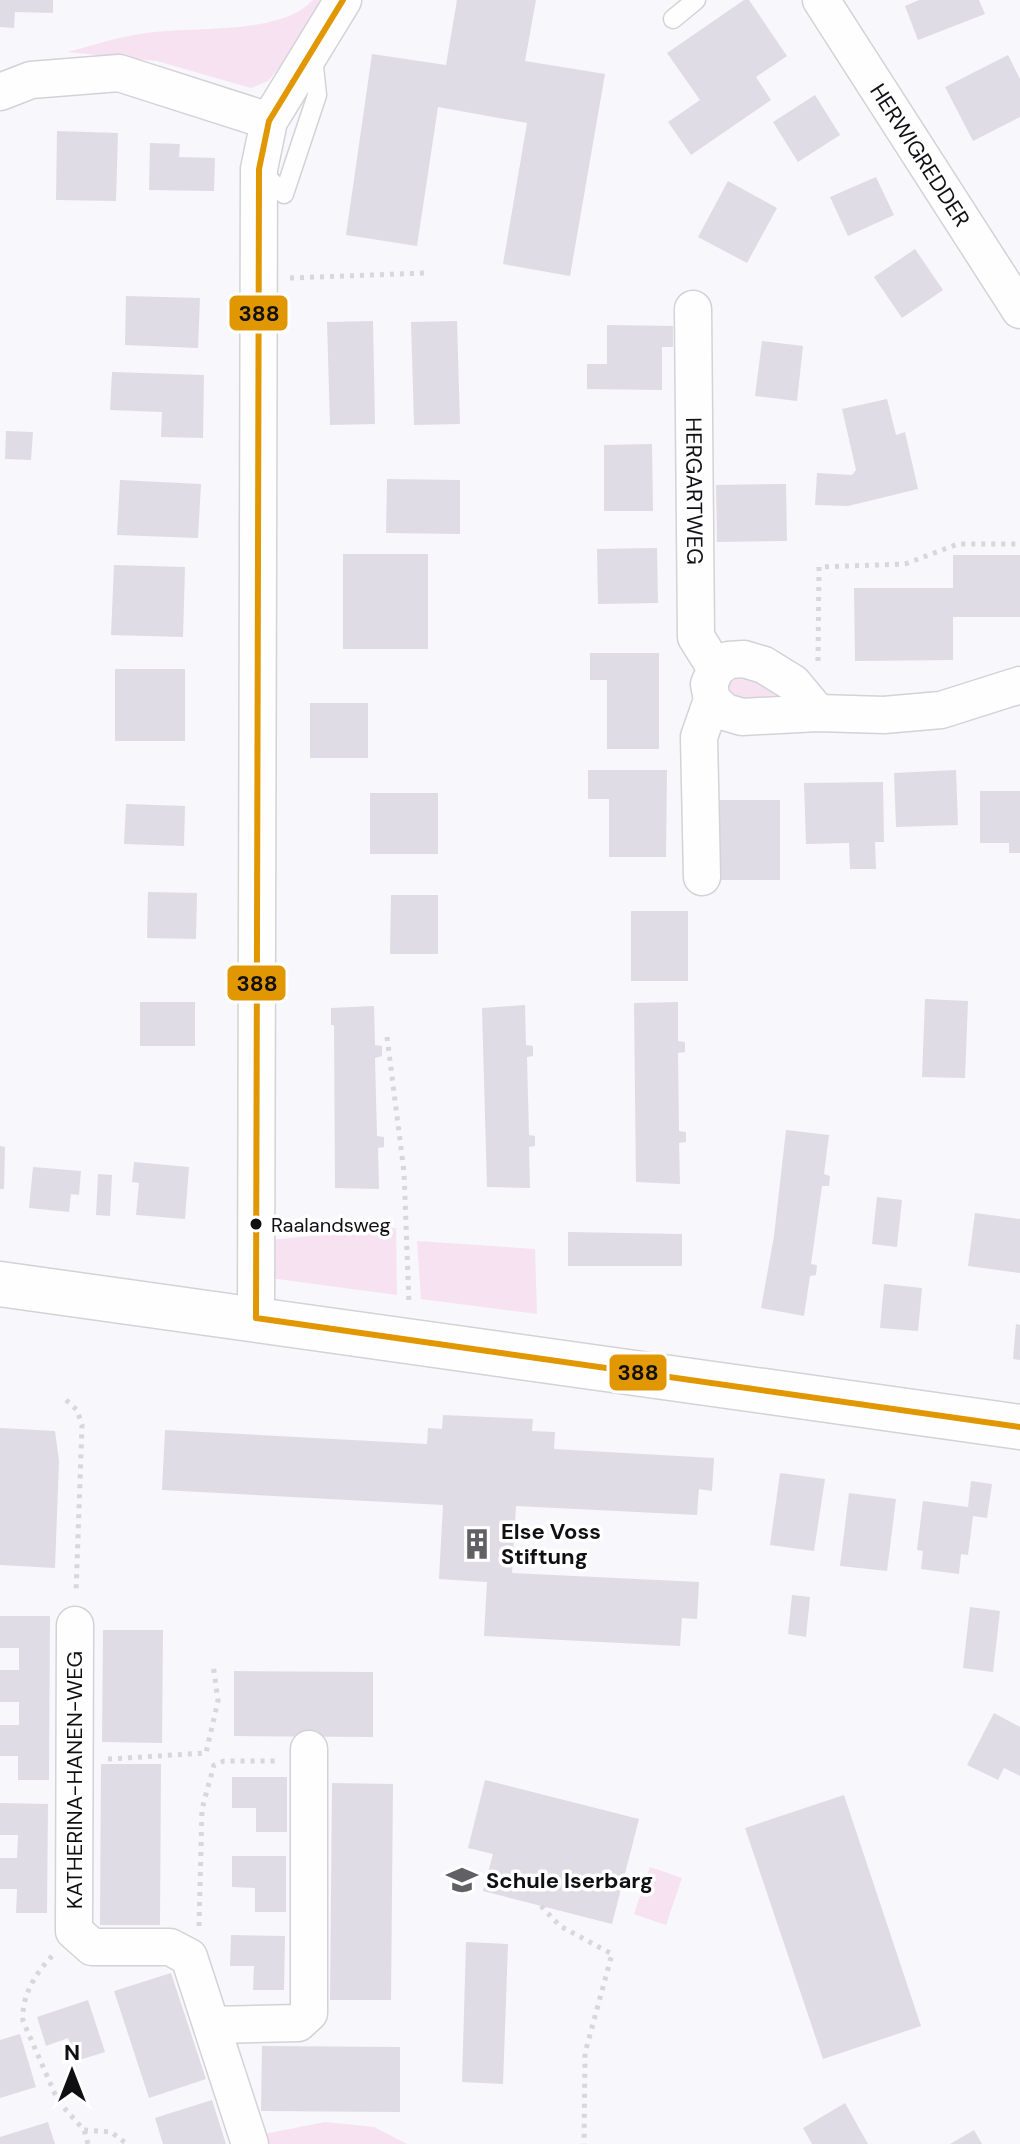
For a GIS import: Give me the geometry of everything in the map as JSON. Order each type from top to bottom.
[{"type":"street","points":[[256,1318],[259,169],[269,121],[343,0]]},
{"type":"street","name":"HERWIGREDDER","points":[[821,0],[1020,310]]},
{"type":"street","points":[[0,92],[31,80],[119,73],[269,121]]},
{"type":"street","name":"HERGARTWEG","points":[[693,309],[696,637],[714,684]]},
{"type":"street","points":[[702,877],[699,737],[714,684],[728,660],[744,659],[764,665],[793,683],[818,713]]},
{"type":"street","points":[[714,684],[725,712],[742,717],[818,713],[884,715],[941,710],[1020,685]]},
{"type":"street","points":[[0,1284],[1020,1427]]},
{"type":"street","name":"KATHERINA-HANEN-WEG","points":[[75,1625],[74,1931],[92,1947],[170,1947],[189,1957]]},
{"type":"street","points":[[212,2025],[298,2023],[309,2013],[309,1755]]},
{"type":"street","points":[[189,1957],[250,2144]]},
{"type":"lane","points":[[673,19],[696,0]]},
{"type":"lane","points":[[259,169],[284,194],[317,95],[313,53]]},
{"type":"path","points":[[257,279],[425,273]]},
{"type":"path","points":[[818,713],[819,567],[905,564],[958,544],[1020,544]]},
{"type":"path","points":[[387,1037],[404,1172],[411,1341]]},
{"type":"path","points":[[66,1400],[77,1410],[82,1425],[75,1625]]},
{"type":"path","points":[[189,1957],[199,1940],[202,1809],[214,1765],[206,1753],[218,1701],[213,1664]]},
{"type":"path","points":[[75,1759],[142,1760],[206,1753]]},
{"type":"path","points":[[214,1765],[224,1761],[309,1755]]},
{"type":"path","points":[[541,1906],[560,1926],[612,1954],[585,2053],[584,2144]]},
{"type":"path","points":[[74,1931],[35,1973],[22,2011],[23,2021],[58,2101],[84,2130],[88,2144]]},
{"type":"path","points":[[84,2130],[111,2132],[127,2144]]},
{"type":"shaded area","points":[[313,0],[321,0],[290,55],[268,81],[251,88],[157,61],[67,52],[159,31],[256,25],[298,12]]},
{"type":"shaded area","points":[[746,672],[788,699],[739,702],[727,692],[728,675]]},
{"type":"shaded area","points":[[396,1228],[397,1295],[270,1278],[270,1240]]},
{"type":"shaded area","points":[[417,1241],[535,1249],[537,1314],[421,1299]]},
{"type":"shaded area","points":[[650,1867],[682,1878],[666,1925],[634,1914]]},
{"type":"shaded area","points":[[325,2122],[374,2127],[407,2144],[267,2144],[264,2134]]},
{"type":"building","points":[[0,0],[53,0],[53,13],[15,12],[14,28],[0,27]]},
{"type":"building","points":[[457,0],[536,0],[525,61],[605,74],[570,276],[503,264],[527,123],[438,107],[417,246],[346,235],[372,54],[446,65]]},
{"type":"building","points":[[744,0],[749,0],[787,56],[756,77],[771,100],[691,155],[668,122],[700,100],[667,53]]},
{"type":"building","points":[[919,0],[979,0],[985,14],[918,40],[905,6]]},
{"type":"building","points":[[1008,55],[1020,79],[1020,117],[973,141],[945,87]]},
{"type":"building","points":[[815,95],[840,135],[798,162],[773,122]]},
{"type":"building","points":[[57,131],[118,133],[116,201],[56,200]]},
{"type":"building","points":[[150,143],[180,144],[179,157],[215,158],[214,191],[149,190]]},
{"type":"building","points":[[876,177],[894,215],[848,236],[830,197]]},
{"type":"building","points":[[728,181],[777,208],[747,263],[698,237]]},
{"type":"building","points":[[915,249],[943,290],[902,318],[874,277]]},
{"type":"building","points":[[126,296],[200,298],[198,348],[125,345]]},
{"type":"building","points":[[373,321],[375,424],[330,425],[327,322]]},
{"type":"building","points":[[457,321],[460,424],[414,425],[411,322]]},
{"type":"building","points":[[607,325],[673,326],[673,347],[662,347],[662,390],[587,389],[587,364],[607,364]]},
{"type":"building","points":[[762,341],[803,346],[797,401],[755,396]]},
{"type":"building","points":[[112,372],[204,375],[203,438],[161,437],[162,412],[110,410]]},
{"type":"building","points":[[887,399],[896,435],[905,432],[918,489],[848,506],[815,505],[817,473],[852,475],[856,470],[842,409]]},
{"type":"building","points":[[6,431],[33,432],[31,460],[5,459]]},
{"type":"building","points":[[652,444],[653,511],[604,511],[604,445]]},
{"type":"building","points":[[387,479],[460,480],[460,534],[386,533]]},
{"type":"building","points":[[120,480],[201,484],[198,538],[117,535]]},
{"type":"building","points":[[786,484],[787,541],[717,542],[716,485]]},
{"type":"building","points":[[657,548],[658,603],[598,604],[597,549]]},
{"type":"building","points":[[343,554],[428,554],[428,649],[343,649]]},
{"type":"building","points":[[953,555],[1020,555],[1020,617],[953,617],[953,660],[855,661],[854,588],[953,588]]},
{"type":"building","points":[[114,565],[185,567],[183,637],[111,635]]},
{"type":"building","points":[[590,653],[659,653],[659,749],[607,749],[607,680],[590,680]]},
{"type":"building","points":[[115,669],[185,669],[185,741],[115,741]]},
{"type":"building","points":[[310,703],[368,703],[368,758],[310,758]]},
{"type":"building","points":[[588,770],[667,770],[666,857],[609,857],[609,799],[588,799]]},
{"type":"building","points":[[956,770],[958,825],[896,827],[894,773]]},
{"type":"building","points":[[883,782],[884,842],[875,842],[876,869],[850,869],[849,843],[806,844],[804,783]]},
{"type":"building","points":[[980,791],[1020,791],[1020,853],[1009,853],[1009,843],[980,843]]},
{"type":"building","points":[[370,793],[438,793],[438,854],[370,854]]},
{"type":"building","points":[[720,800],[780,800],[780,880],[720,880]]},
{"type":"building","points":[[126,804],[185,806],[184,846],[124,844]]},
{"type":"building","points":[[148,892],[197,893],[196,939],[147,938]]},
{"type":"building","points":[[391,895],[438,895],[438,954],[390,954]]},
{"type":"building","points":[[631,911],[688,911],[688,981],[631,981]]},
{"type":"building","points":[[925,999],[968,1001],[965,1078],[922,1077]]},
{"type":"building","points":[[140,1002],[195,1002],[195,1046],[140,1046]]},
{"type":"building","points":[[678,1002],[678,1041],[685,1042],[685,1052],[678,1053],[679,1131],[686,1132],[686,1142],[679,1143],[680,1184],[636,1182],[634,1003]]},
{"type":"building","points":[[525,1005],[526,1045],[533,1046],[533,1056],[527,1057],[529,1135],[535,1136],[535,1146],[529,1147],[530,1188],[487,1187],[482,1008]]},
{"type":"building","points":[[374,1006],[375,1045],[382,1046],[382,1056],[375,1058],[377,1136],[384,1137],[384,1147],[378,1148],[379,1189],[335,1188],[334,1025],[331,1025],[331,1008]]},
{"type":"building","points":[[786,1130],[829,1135],[824,1174],[830,1176],[829,1186],[822,1186],[811,1264],[817,1265],[816,1275],[810,1276],[804,1316],[761,1308],[774,1236]]},
{"type":"building","points":[[0,1146],[5,1147],[4,1189],[0,1189]]},
{"type":"building","points":[[134,1162],[189,1167],[185,1219],[136,1215],[139,1183],[132,1182]]},
{"type":"building","points":[[33,1167],[81,1171],[79,1195],[71,1194],[69,1212],[29,1208]]},
{"type":"building","points":[[98,1174],[112,1175],[110,1216],[96,1215]]},
{"type":"building","points":[[877,1197],[902,1200],[897,1247],[872,1244]]},
{"type":"building","points":[[975,1213],[1020,1219],[1020,1273],[968,1266]]},
{"type":"building","points":[[568,1232],[682,1234],[682,1266],[568,1266]]},
{"type":"building","points":[[884,1284],[922,1288],[918,1331],[880,1328]]},
{"type":"building","points":[[1016,1324],[1020,1325],[1020,1360],[1013,1359]]},
{"type":"building","name":"Else Voss Stiftung","points":[[443,1415],[533,1419],[532,1431],[555,1432],[554,1449],[714,1458],[712,1491],[699,1489],[697,1515],[516,1506],[512,1573],[699,1582],[697,1619],[682,1618],[680,1646],[484,1636],[487,1582],[439,1579],[443,1505],[162,1490],[165,1430],[427,1444],[428,1428],[442,1429]]},
{"type":"building","points":[[0,1428],[55,1431],[59,1461],[55,1568],[0,1565]]},
{"type":"building","points":[[780,1473],[825,1479],[814,1551],[770,1545]]},
{"type":"building","points":[[971,1481],[992,1484],[987,1518],[973,1516],[968,1555],[961,1554],[959,1574],[921,1569],[923,1551],[917,1550],[923,1501],[968,1507]]},
{"type":"building","points":[[849,1493],[896,1499],[887,1571],[840,1566]]},
{"type":"building","points":[[792,1595],[810,1597],[806,1637],[788,1634]]},
{"type":"building","points":[[970,1607],[1000,1611],[993,1672],[963,1668]]},
{"type":"building","points":[[0,1616],[50,1616],[49,1780],[18,1780],[18,1756],[0,1756],[0,1725],[19,1725],[19,1702],[0,1702],[0,1670],[19,1670],[19,1648],[0,1648]]},
{"type":"building","points":[[103,1630],[163,1630],[162,1743],[102,1742]]},
{"type":"building","points":[[234,1671],[373,1672],[373,1737],[234,1736]]},
{"type":"building","points":[[994,1713],[1020,1727],[1020,1776],[1004,1768],[998,1780],[967,1765]]},
{"type":"building","points":[[101,1764],[161,1764],[160,1925],[100,1925]]},
{"type":"building","points":[[232,1777],[287,1777],[287,1832],[256,1832],[256,1808],[232,1808]]},
{"type":"building","points":[[485,1780],[639,1819],[612,1924],[483,1891],[493,1854],[468,1848]]},
{"type":"building","points":[[332,1783],[393,1784],[391,2000],[330,2000]]},
{"type":"building","points":[[844,1795],[921,2026],[823,2059],[745,1828]]},
{"type":"building","points":[[0,1803],[48,1804],[47,1913],[16,1913],[17,1889],[0,1889],[0,1858],[17,1858],[18,1835],[0,1835]]},
{"type":"building","points":[[232,1856],[286,1856],[286,1912],[255,1912],[255,1888],[232,1887]]},
{"type":"building","points":[[231,1935],[285,1936],[284,1990],[253,1990],[254,1966],[230,1966]]},
{"type":"building","points":[[466,1942],[508,1944],[503,2084],[462,2082]]},
{"type":"building","points":[[171,1973],[206,2079],[149,2098],[114,1991]]},
{"type":"building","points":[[88,2000],[105,2052],[76,2061],[68,2038],[46,2046],[37,2017]]},
{"type":"building","points":[[20,2034],[36,2087],[0,2098],[0,2040]]},
{"type":"building","points":[[262,2046],[400,2047],[400,2112],[261,2111]]},
{"type":"building","points":[[212,2100],[226,2144],[163,2144],[155,2118]]},
{"type":"building","points":[[845,2103],[868,2144],[812,2144],[803,2128]]},
{"type":"building","points":[[48,2122],[55,2144],[0,2144],[0,2137]]},
{"type":"building","points":[[974,2130],[982,2144],[950,2144]]},
{"type":"transit line","name":"388","points":[[256,1318],[259,169],[269,121],[343,0]]},
{"type":"transit line","name":"388","points":[[256,1318],[1020,1427]]},
{"type":"place","name":"Raalandsweg","points":[[256,1224]]},
{"type":"place","name":"Else Voss Stiftung","points":[[477,1544]]},
{"type":"place","name":"Schule Iserbarg","points":[[462,1880]]}]
